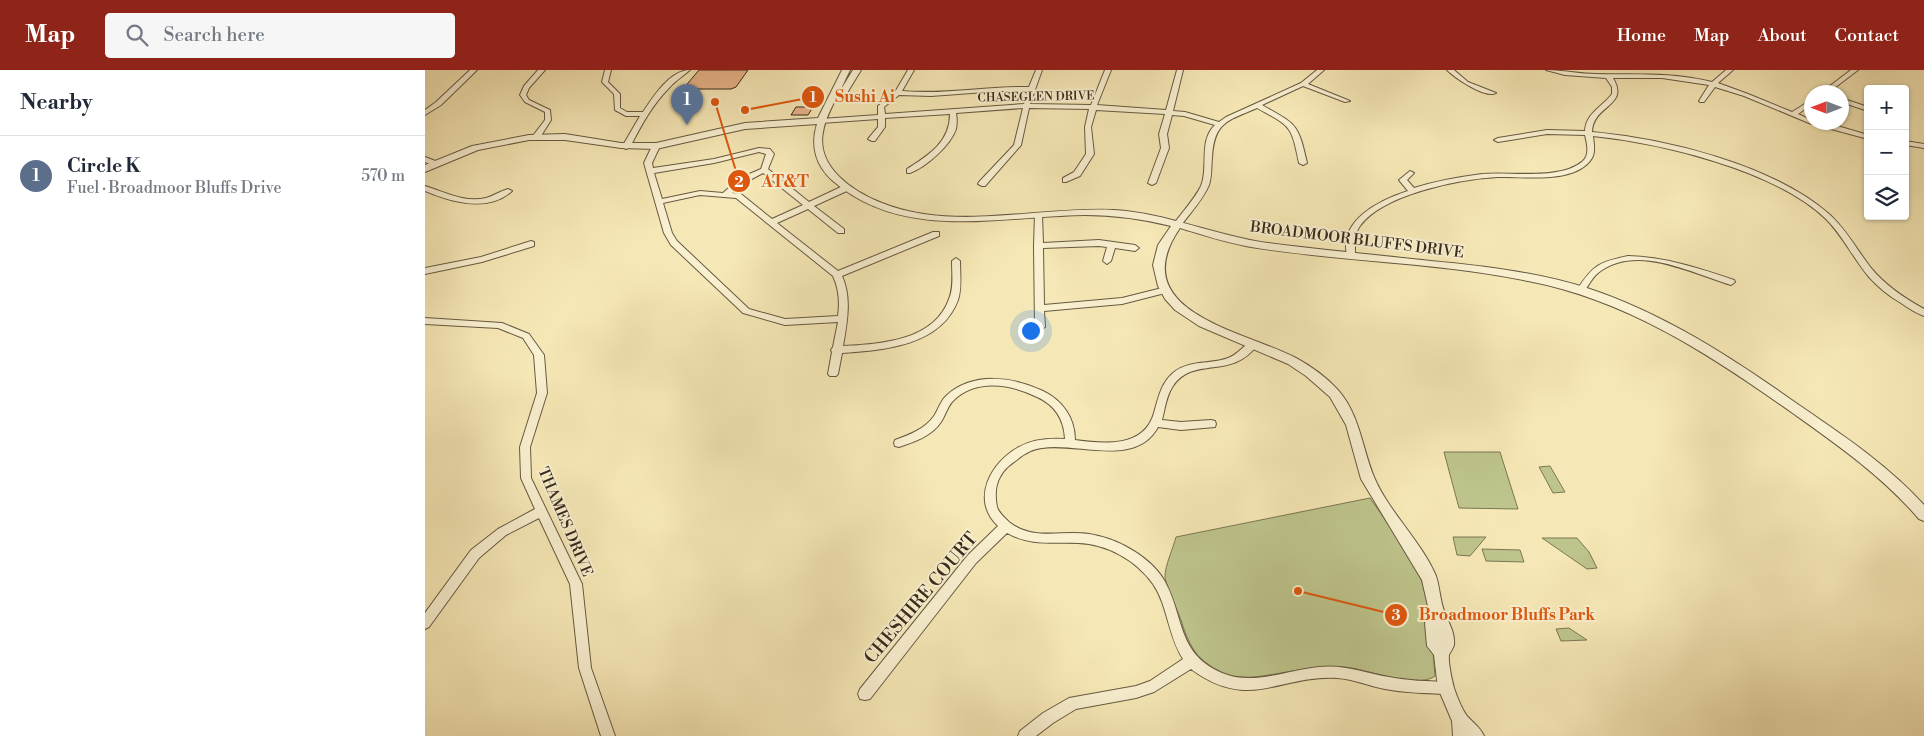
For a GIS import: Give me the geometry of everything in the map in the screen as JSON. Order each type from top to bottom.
[{"type":"street","points":[[425,113],[446,98],[455,82],[474,70]]},
{"type":"street","points":[[536,137],[548,120],[548,111],[527,101],[523,96],[526,87],[541,70]]},
{"type":"street","points":[[608,70],[605,82],[617,94],[617,110],[626,114],[645,114]]},
{"type":"street","points":[[626,146],[645,114],[677,73],[687,70]]},
{"type":"street","name":"BROADMOOR BLUFFS DRIVE","points":[[845,70],[822,114],[817,135],[818,153],[827,169],[846,188],[887,207],[940,218],[976,219],[1116,213],[1177,225],[1263,246],[1484,270],[1581,290],[1645,316],[1736,366],[1869,461],[1903,491],[1924,514]]},
{"type":"street","points":[[425,168],[490,142],[536,137],[565,137],[626,146],[656,146],[685,142],[752,125],[821,121],[829,114],[857,70]]},
{"type":"street","points":[[872,139],[881,130],[883,103],[898,93],[911,70]]},
{"type":"street","points":[[982,184],[1017,145],[1026,106],[1039,70]]},
{"type":"street","points":[[1066,180],[1077,174],[1090,154],[1088,127],[1108,70]]},
{"type":"street","points":[[1152,183],[1165,148],[1163,134],[1180,70]]},
{"type":"street","points":[[1321,70],[1303,84],[1219,124],[1210,135],[1207,178],[1203,187],[1163,245],[1159,256],[1159,275],[1166,290],[1179,307],[1191,316],[1292,361],[1310,373],[1334,394],[1341,404],[1352,425],[1368,479],[1429,578],[1438,617],[1433,623],[1435,646],[1441,651],[1447,688],[1461,729],[1475,736]]},
{"type":"street","points":[[1450,70],[1466,83],[1493,93]]},
{"type":"street","points":[[1549,70],[1575,76],[1669,76],[1713,84],[1804,118]]},
{"type":"street","points":[[1702,101],[1713,84],[1730,70]]},
{"type":"street","points":[[1835,85],[1855,70]]},
{"type":"street","points":[[1351,256],[1352,238],[1361,220],[1375,210],[1413,192],[1444,182],[1477,177],[1551,174],[1569,171],[1580,166],[1589,159],[1592,150],[1589,127],[1592,117],[1615,94],[1615,87],[1609,77]]},
{"type":"street","points":[[1303,84],[1347,101]]},
{"type":"street","points":[[898,93],[915,94],[1015,88],[1033,89]]},
{"type":"street","points":[[1849,103],[1864,108]]},
{"type":"street","points":[[1257,105],[1285,121],[1294,129],[1298,137],[1303,163]]},
{"type":"street","name":"CHASEGLEN DRIVE","points":[[821,121],[1026,106],[1094,107],[1169,112],[1193,115],[1219,124]]},
{"type":"street","points":[[1794,114],[1804,107]]},
{"type":"street","points":[[910,171],[919,165],[949,136],[953,128],[953,111]]},
{"type":"street","points":[[1842,130],[1864,136]]},
{"type":"street","points":[[1498,140],[1548,132],[1590,134],[1644,142],[1699,155],[1759,176],[1795,192],[1817,207],[1837,225],[1872,275],[1887,289],[1924,313]]},
{"type":"street","points":[[1909,144],[1924,146]]},
{"type":"street","points":[[656,146],[648,163],[668,233],[674,243],[746,311],[785,322],[841,319]]},
{"type":"street","points":[[650,171],[713,161],[759,150],[767,151],[770,154],[764,170],[743,180],[727,193]]},
{"type":"street","points":[[425,159],[435,164]]},
{"type":"street","points":[[764,170],[841,231]]},
{"type":"street","points":[[1410,172],[1403,180],[1413,192]]},
{"type":"street","points":[[425,188],[457,201],[476,203],[497,198],[508,191]]},
{"type":"street","points":[[773,222],[846,188]]},
{"type":"street","points":[[658,202],[700,193],[727,193],[746,200],[837,275],[843,290],[833,374]]},
{"type":"street","points":[[1038,215],[1040,327]]},
{"type":"street","points":[[837,275],[936,234]]},
{"type":"street","points":[[425,271],[482,259],[531,244]]},
{"type":"street","points":[[1039,246],[1079,244],[1135,248]]},
{"type":"street","points":[[1107,261],[1112,245]]},
{"type":"street","points":[[1581,290],[1586,278],[1594,270],[1616,260],[1635,258],[1673,263],[1731,282]]},
{"type":"street","points":[[837,350],[895,344],[930,330],[942,320],[951,308],[955,297],[956,261]]},
{"type":"street","points":[[1040,308],[1122,302],[1166,290]]},
{"type":"street","name":"THAMES DRIVE","points":[[425,321],[499,324],[526,336],[539,355],[542,393],[525,447],[526,478],[576,584],[585,668],[608,736]]},
{"type":"street","points":[[1253,344],[1240,358],[1231,363],[1198,366],[1179,374],[1164,389],[1157,422],[1141,438],[1119,447],[1103,448],[1070,442],[1047,442],[1024,449],[1013,455],[996,473],[991,485],[991,507],[996,517],[1019,535],[1031,539],[1083,538],[1119,548],[1139,561],[1152,572],[1165,594],[1181,644],[1191,661],[1226,683],[1257,686],[1311,674],[1336,672],[1407,686],[1447,688]]},
{"type":"street","points":[[899,443],[927,429],[936,421],[948,400],[958,392],[970,385],[986,381],[1018,385],[1051,399],[1069,422],[1070,442]]},
{"type":"street","points":[[1157,422],[1181,426],[1211,424]]},
{"type":"street","points":[[425,623],[475,554],[502,532],[542,511]]},
{"type":"street","name":"CHESHIRE COURT","points":[[865,694],[972,559],[1006,526]]},
{"type":"street","points":[[1025,736],[1048,718],[1074,702],[1136,692],[1154,686],[1191,661]]},
{"type":"green space","points":[[1444,452],[1500,452],[1518,509],[1459,508]]},
{"type":"green space","points":[[1550,466],[1565,492],[1553,493],[1539,467]]},
{"type":"green space","points":[[1370,498],[1407,550],[1419,573],[1426,595],[1430,618],[1435,676],[1427,680],[1416,681],[1353,668],[1318,667],[1247,677],[1227,675],[1209,667],[1193,649],[1165,577],[1166,567],[1176,537]]},
{"type":"green space","points":[[1453,537],[1486,537],[1470,556],[1457,555]]},
{"type":"green space","points":[[1542,538],[1577,538],[1589,552],[1597,568],[1587,569]]},
{"type":"green space","points":[[1482,549],[1520,550],[1524,562],[1486,561]]},
{"type":"green space","points":[[1569,628],[1587,640],[1561,641],[1556,629]]},
{"type":"building","points":[[699,70],[748,70],[736,87],[731,89],[683,89]]},
{"type":"building","points":[[796,107],[813,107],[808,115],[791,115]]},
{"type":"place","name":"AT&T","points":[[715,102]]},
{"type":"place","name":"Sushi Ai","points":[[745,110]]},
{"type":"place","name":"Circle K","points":[[687,125]]},
{"type":"place","name":"Broadmoor Bluffs Park","points":[[1298,591]]}]
